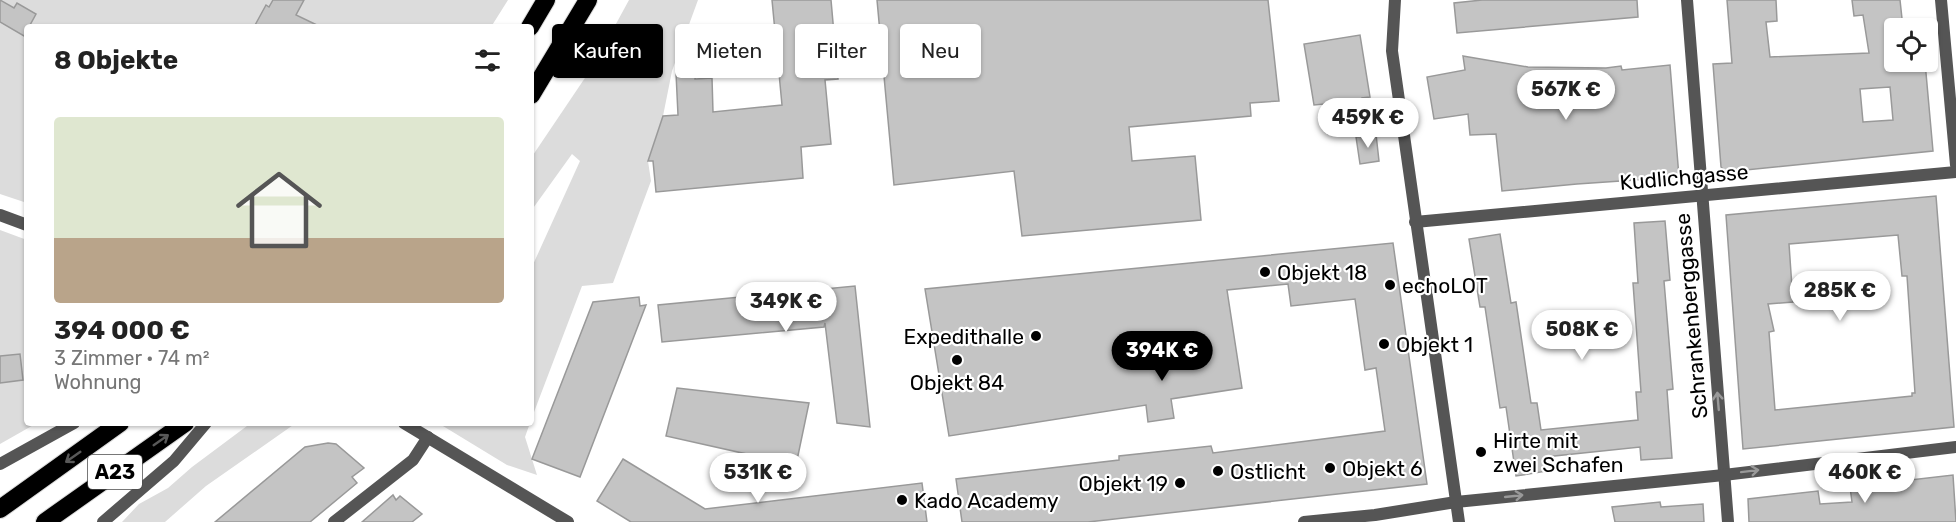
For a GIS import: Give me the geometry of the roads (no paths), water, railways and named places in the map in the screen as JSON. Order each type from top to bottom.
[{"type":"highway","points":[[532,24],[546,0]]},
{"type":"highway","points":[[534,90],[588,0]]},
{"type":"highway","name":"A23","points":[[0,509],[116,426]]},
{"type":"highway","name":"A23","points":[[45,522],[181,426]]},
{"type":"street","points":[[1395,0],[1392,51],[1459,522]]},
{"type":"street","name":"Schrankenberggasse","points":[[1687,0],[1728,522]]},
{"type":"street","points":[[1941,0],[1956,165]]},
{"type":"street","name":"Kudlichgasse","points":[[1415,222],[1956,172]]},
{"type":"street","points":[[0,215],[24,224]]},
{"type":"street","points":[[0,465],[69,426]]},
{"type":"street","points":[[103,522],[174,461],[203,426]]},
{"type":"street","points":[[409,426],[568,522]]},
{"type":"street","points":[[334,522],[413,460],[428,437]]},
{"type":"street","points":[[1304,522],[1456,502],[1956,447]]},
{"type":"place","name":"Objekt 18","points":[[1265,272]]},
{"type":"place","name":"echoLOT","points":[[1390,285]]},
{"type":"place","name":"Expedithalle","points":[[1036,336]]},
{"type":"place","name":"Objekt 1","points":[[1384,344]]},
{"type":"place","name":"Objekt 84","points":[[957,360]]},
{"type":"place","name":"Hirte mit zwei Schafen","points":[[1481,452]]},
{"type":"place","name":"Objekt 6","points":[[1330,468]]},
{"type":"place","name":"Ostlicht","points":[[1218,471]]},
{"type":"place","name":"Objekt 19","points":[[1180,483]]},
{"type":"place","name":"Kado Academy","points":[[902,500]]}]
